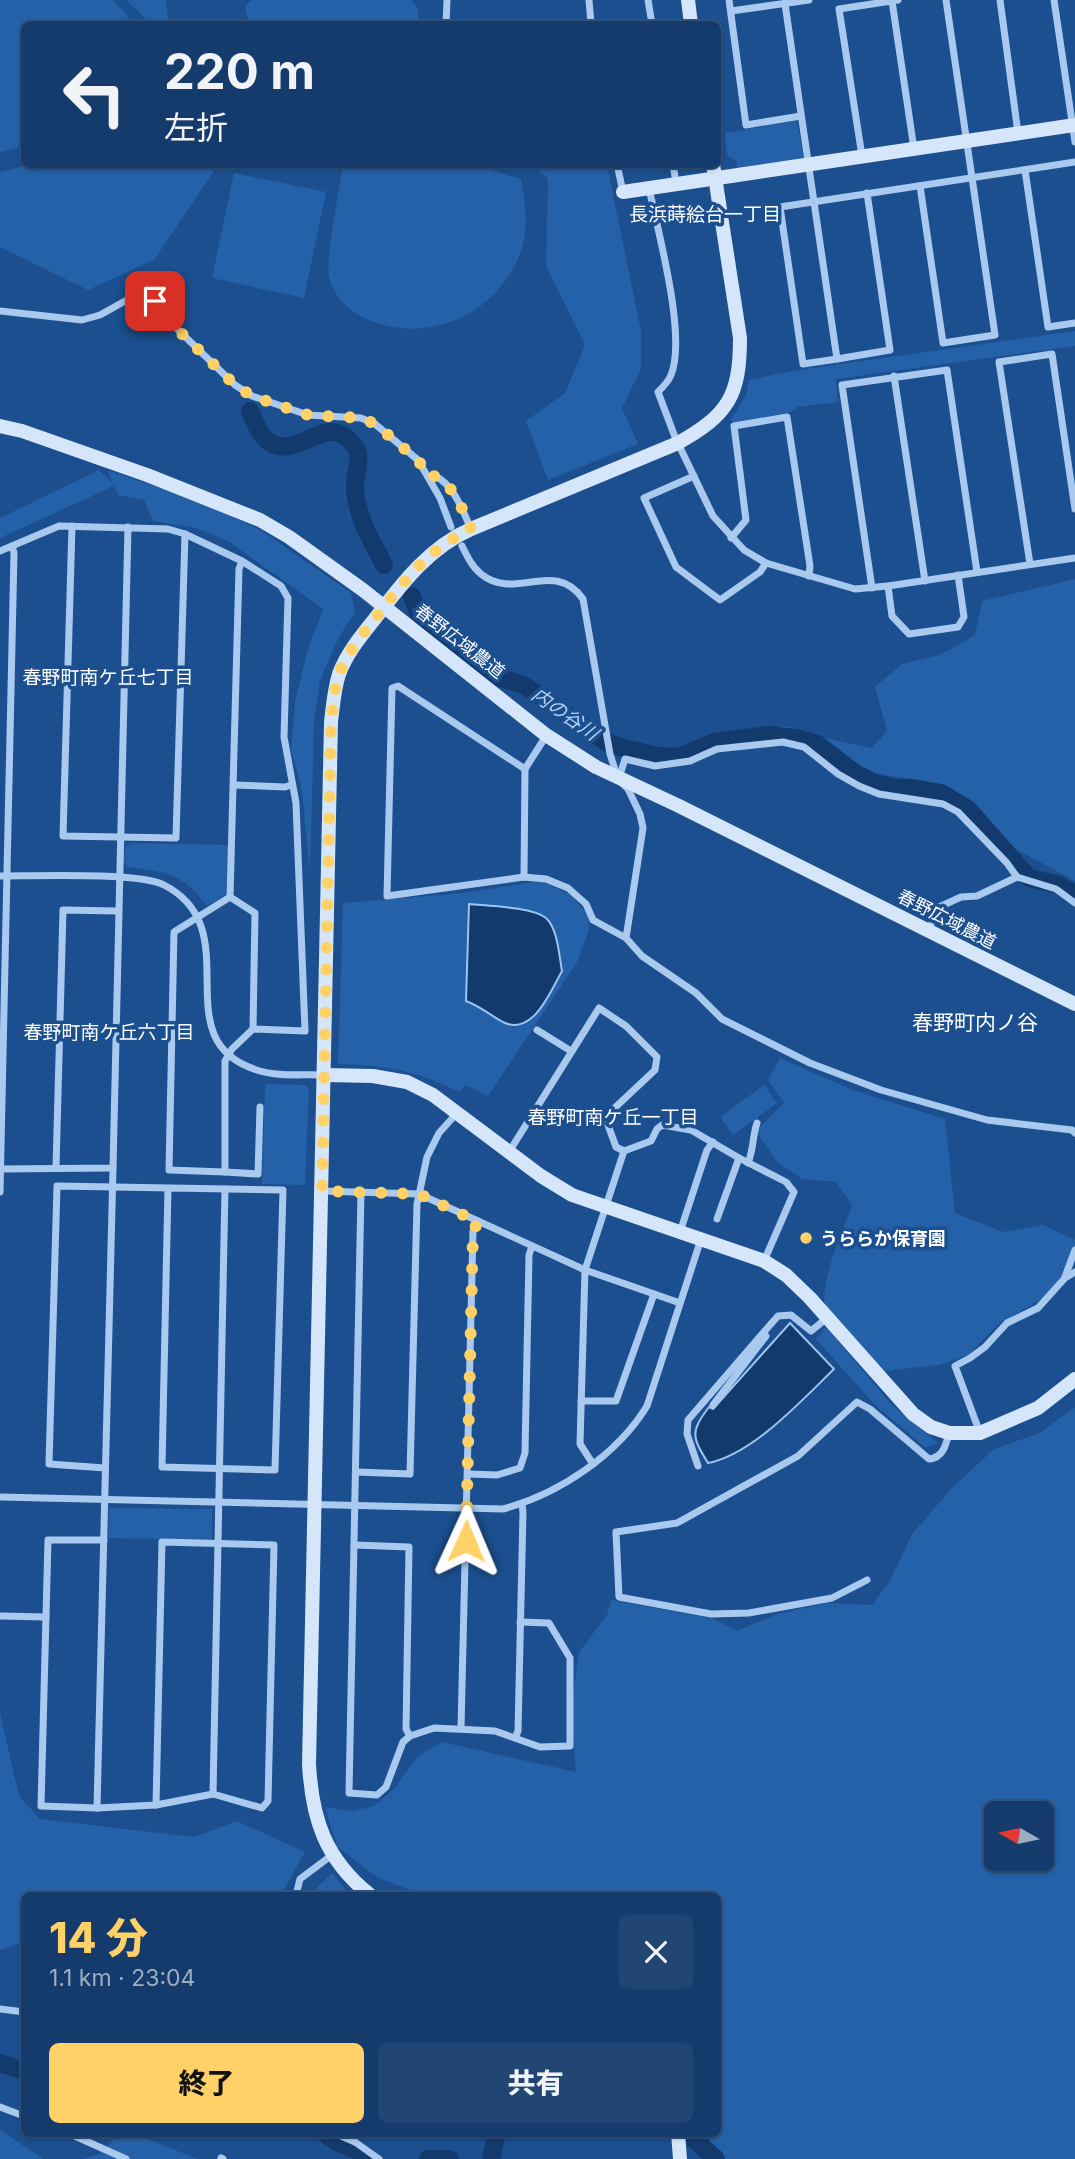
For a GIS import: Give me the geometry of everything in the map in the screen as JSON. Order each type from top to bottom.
[{"type":"street","points":[[446,21],[447,0]]},
{"type":"street","points":[[589,0],[591,21]]},
{"type":"street","points":[[648,0],[652,21]]},
{"type":"street","points":[[688,0],[691,21]]},
{"type":"street","points":[[729,0],[746,125],[801,116]]},
{"type":"street","points":[[731,11],[809,0]]},
{"type":"street","points":[[862,156],[839,9],[895,0],[914,149]]},
{"type":"street","points":[[920,186],[943,343],[995,335],[946,0]]},
{"type":"street","points":[[1000,0],[1018,133]]},
{"type":"street","points":[[1054,0],[1075,142]]},
{"type":"street","points":[[785,4],[837,359]]},
{"type":"street","points":[[618,168],[623,192],[1074,125]]},
{"type":"street","points":[[867,193],[890,350],[803,364],[780,207],[813,201],[1075,162]]},
{"type":"street","points":[[674,168],[676,183]]},
{"type":"street","points":[[367,1892],[346,1874],[332,1855],[318,1826],[309,1775],[331,722],[334,696],[340,673],[353,647],[384,606],[425,560],[450,540],[678,443],[703,429],[728,402],[736,384],[740,338],[713,168]]},
{"type":"street","points":[[1025,170],[1048,327],[1075,323]]},
{"type":"street","points":[[649,188],[674,313],[676,336],[671,378],[659,392],[678,443],[713,516],[744,550],[766,563],[855,589],[1075,558]]},
{"type":"street","points":[[0,311],[82,320],[100,315],[134,296],[144,295],[155,301],[172,324],[235,385],[252,396],[308,415],[361,418],[375,424],[418,460],[440,498],[451,527]]},
{"type":"street","points":[[1030,564],[999,362],[1052,354],[1075,509]]},
{"type":"street","points":[[872,588],[842,385],[894,376],[947,370],[977,572]]},
{"type":"street","points":[[894,376],[925,581]]},
{"type":"street","points":[[731,538],[746,520],[734,426],[787,417],[810,566],[808,576]]},
{"type":"street","name":"春野広域農道","points":[[0,426],[22,431],[147,475],[260,520],[289,537],[384,606],[546,735],[618,779],[679,806],[1075,1004]]},
{"type":"street","points":[[429,477],[442,479],[459,502],[471,529]]},
{"type":"street","points":[[694,477],[644,498],[676,567],[720,600],[760,572],[766,563]]},
{"type":"street","points":[[0,551],[59,526],[168,529],[185,534],[242,561],[281,586],[288,598],[284,737],[296,803],[305,1031],[253,1029]]},
{"type":"street","points":[[72,526],[63,836],[176,838],[185,534]]},
{"type":"street","points":[[97,1808],[128,527]]},
{"type":"street","points":[[0,1192],[3,835],[14,553],[12,546]]},
{"type":"street","points":[[462,546],[481,574],[497,583],[511,586],[552,579],[575,588],[583,599],[610,754],[618,779],[628,789],[640,814],[643,828],[626,938]]},
{"type":"street","points":[[230,897],[239,569],[242,561]]},
{"type":"street","points":[[888,586],[892,616],[909,634],[958,628],[964,617],[958,575]]},
{"type":"street","points":[[525,769],[398,686],[392,688],[387,895],[524,877],[546,879],[568,888],[586,904],[593,920],[626,938],[642,956],[696,993],[722,1018],[810,1063],[881,1090],[987,1120],[1073,1130],[1075,1133]]},
{"type":"street","points":[[524,877],[525,769],[546,735]]},
{"type":"street","points":[[618,779],[625,759],[655,766],[690,761],[716,749],[783,742],[804,747],[838,774],[859,786],[879,794],[943,804],[958,812],[1017,877],[1056,889],[1075,904]]},
{"type":"street","points":[[234,785],[292,785]]},
{"type":"street","points":[[3,876],[119,878],[152,880],[163,884],[184,899],[199,917],[204,929],[208,1016],[216,1038],[228,1057],[259,1071],[276,1074],[373,1076],[407,1082],[433,1095],[541,1176],[572,1195],[764,1261],[786,1275],[913,1414],[931,1427],[949,1433],[980,1433],[1038,1408],[1075,1379]]},
{"type":"street","points":[[929,932],[934,909],[961,897],[977,896],[1017,877]]},
{"type":"street","points":[[225,1172],[225,1061],[232,1049],[253,1029],[255,912],[230,897]]},
{"type":"street","points":[[230,897],[174,932],[169,1170],[258,1174],[260,1107]]},
{"type":"street","points":[[57,1168],[63,910],[117,911]]},
{"type":"street","points":[[509,1152],[599,1008],[626,1026],[657,1057],[655,1070],[605,1117],[616,1147],[624,1151],[651,1141],[662,1125],[691,1130],[786,1182],[794,1192],[764,1261]]},
{"type":"street","points":[[537,1030],[571,1051]]},
{"type":"street","points":[[356,1472],[410,1474],[419,1194],[427,1157],[439,1133],[457,1112]]},
{"type":"street","points":[[748,1163],[754,1147],[753,1135],[757,1123]]},
{"type":"street","points":[[680,1232],[712,1142]]},
{"type":"street","points":[[593,1464],[580,1444],[585,1270],[624,1151]]},
{"type":"street","points":[[717,1219],[739,1158]]},
{"type":"street","points":[[0,1169],[113,1168]]},
{"type":"street","points":[[105,1468],[49,1464],[57,1186],[283,1190],[275,1470],[162,1467],[168,1188]]},
{"type":"street","points":[[213,1794],[225,1189]]},
{"type":"street","points":[[322,1191],[419,1194],[585,1270],[680,1303]]},
{"type":"street","points":[[361,1191],[349,1793],[377,1795],[386,1787],[403,1742],[410,1736],[434,1728],[495,1731],[540,1747],[570,1746],[570,1658],[548,1623],[520,1622]]},
{"type":"street","points":[[461,1728],[473,1231],[478,1222]]},
{"type":"street","points":[[0,1497],[503,1508],[522,1504],[550,1490],[614,1449],[647,1406],[701,1240]]},
{"type":"street","points":[[468,1474],[497,1475],[520,1468],[525,1453],[529,1255],[532,1247]]},
{"type":"street","points":[[1065,1278],[1075,1250]]},
{"type":"street","points":[[980,1433],[954,1366],[985,1347],[1007,1323],[1038,1308],[1065,1278],[1075,1272]]},
{"type":"street","points":[[581,1401],[616,1401],[654,1294]]},
{"type":"street","points":[[698,1466],[687,1434],[688,1420],[770,1325],[778,1316],[791,1315],[811,1331],[827,1318]]},
{"type":"street","points":[[713,1405],[773,1328],[770,1325]]},
{"type":"street","points":[[867,1580],[832,1598],[749,1614],[711,1614],[619,1597],[616,1532],[677,1523],[798,1456],[857,1402],[870,1409],[929,1459],[935,1458],[946,1448],[949,1433]]},
{"type":"street","points":[[514,1738],[518,1731],[522,1504]]},
{"type":"street","points":[[104,1541],[48,1540],[41,1806],[97,1808],[156,1805],[213,1794],[262,1808],[268,1801],[274,1545],[162,1542],[156,1805]]},
{"type":"street","points":[[355,1545],[409,1548],[406,1728],[410,1736]]},
{"type":"street","points":[[0,1616],[46,1617]]},
{"type":"street","points":[[297,1892],[300,1879],[332,1855]]},
{"type":"street","points":[[0,2009],[21,2012]]},
{"type":"street","points":[[0,2106],[21,2115]]},
{"type":"street","points":[[77,2137],[126,2159]]},
{"type":"street","points":[[343,2137],[379,2159]]},
{"type":"street","points":[[678,2138],[680,2159]]},
{"type":"shaded area","points":[[0,0],[112,0],[125,12],[130,21],[21,21],[21,148],[0,152]]},
{"type":"shaded area","points":[[126,0],[166,0],[169,21],[148,21]]},
{"type":"shaded area","points":[[252,0],[412,0],[417,7],[419,21],[248,21],[245,6]]},
{"type":"shaded area","points":[[797,121],[804,162],[738,171],[736,161],[727,155],[725,133]]},
{"type":"shaded area","points":[[21,167],[216,168],[154,260],[88,290],[0,247],[0,172]]},
{"type":"shaded area","points":[[343,168],[482,168],[521,179],[526,222],[522,248],[512,270],[499,289],[482,305],[441,325],[418,329],[394,327],[371,321],[344,304],[329,277],[331,241]]},
{"type":"shaded area","points":[[536,168],[608,168],[641,331],[641,369],[622,408],[638,444],[548,480],[526,421],[565,393],[585,345],[546,266],[548,179]]},
{"type":"shaded area","points":[[234,173],[326,192],[304,298],[212,278]]},
{"type":"shaded area","points":[[1075,331],[1075,346],[836,379],[838,402],[797,407],[791,412],[733,424],[731,420],[746,395],[749,380],[798,370]]},
{"type":"shaded area","points":[[99,470],[113,484],[107,470],[204,503],[262,531],[351,593],[355,612],[339,637],[320,680],[314,722],[310,873],[302,791],[291,749],[295,702],[307,652],[323,609],[228,541],[196,528],[153,521],[144,500],[118,495],[114,486],[0,538],[0,518]]},
{"type":"shaded area","points":[[1075,579],[1075,881],[993,837],[972,805],[945,785],[857,770],[808,751],[764,743],[760,727],[790,727],[872,748],[887,731],[875,687],[902,664],[940,655],[975,635],[982,601]]},
{"type":"shaded area","points":[[131,843],[229,845],[226,894],[207,906],[190,887],[173,876],[128,867],[124,862],[125,847]]},
{"type":"shaded area","points":[[541,881],[571,895],[588,916],[589,930],[577,962],[488,1096],[466,1085],[459,1092],[400,1070],[338,1064],[343,903],[463,893]]},
{"type":"shaded area","points":[[469,904],[531,911],[546,918],[553,929],[562,971],[540,1009],[525,1023],[505,1023],[466,1001]]},
{"type":"shaded area","points":[[780,1058],[853,1090],[945,1119],[955,1213],[1003,1232],[1043,1225],[1075,1240],[1075,1250],[1069,1267],[1045,1297],[1000,1323],[968,1355],[939,1365],[885,1371],[845,1334],[827,1311],[825,1301],[832,1258],[852,1205],[836,1182],[802,1179],[777,1162],[756,1131],[784,1103],[768,1080]]},
{"type":"shaded area","points":[[265,1084],[306,1085],[309,1090],[305,1185],[262,1184]]},
{"type":"shaded area","points":[[764,1085],[777,1103],[733,1135],[720,1117]]},
{"type":"shaded area","points":[[790,1323],[834,1369],[759,1438],[725,1458],[708,1463],[696,1440],[699,1423],[709,1407],[713,1409]]},
{"type":"shaded area","points":[[826,1327],[890,1403],[938,1443],[926,1448],[874,1404],[816,1339]]},
{"type":"shaded area","points":[[1075,1407],[1075,2159],[718,2159],[709,2137],[721,2137],[721,1892],[414,1892],[377,1877],[337,1847],[325,1807],[352,1811],[374,1806],[395,1788],[417,1757],[442,1742],[576,1772],[571,1707],[579,1652],[607,1615],[611,1600],[714,1619],[737,1631],[777,1614],[828,1603],[872,1605],[890,1581],[912,1534],[952,1488],[994,1449],[1040,1433]]},
{"type":"shaded area","points":[[109,1508],[212,1509],[212,1540],[108,1538]]},
{"type":"shaded area","points":[[0,1713],[19,1796],[40,1819],[194,1837],[237,1821],[305,1852],[283,1892],[21,1892],[21,1943],[0,1950]]},
{"type":"shaded area","points":[[332,1873],[348,1892],[312,1892]]},
{"type":"shaded area","points":[[0,2130],[43,2159],[0,2159]]},
{"type":"shaded area","points":[[116,2137],[142,2137],[198,2159],[82,2159],[100,2154]]},
{"type":"waterway","name":"内の谷川","points":[[250,411],[260,433],[273,444],[284,447],[295,445],[328,432],[339,433],[352,443],[358,453],[356,499],[366,529],[384,565]]},
{"type":"waterway","name":"内の谷川","points":[[412,596],[418,613],[427,622],[494,676],[524,685],[604,741],[657,756],[679,757],[714,742],[768,735],[796,738],[817,744],[855,773],[874,783],[941,793],[968,809],[1029,878],[1059,885],[1075,894]]},
{"type":"waterway","points":[[0,2063],[21,2070]]},
{"type":"waterway","points":[[329,2137],[370,2159]]},
{"type":"waterway","points":[[491,2159],[496,2137]]},
{"type":"waterway","points":[[691,2137],[716,2159]]},
{"type":"waterway","points":[[428,2159],[450,2159]]},
{"type":"place","name":"うららか保育園","points":[[806,1238]]},
{"type":"district","name":"長浜蒔絵台一丁目","points":[[705,214]]},
{"type":"district","name":"春野町南ケ丘七丁目","points":[[108,677]]},
{"type":"district","name":"春野町内ノ谷","points":[[975,1022]]},
{"type":"district","name":"春野町南ケ丘六丁目","points":[[109,1032]]},
{"type":"district","name":"春野町南ケ丘一丁目","points":[[613,1117]]},
{"type":"route","points":[[155,301],[172,324],[235,385],[252,396],[308,415],[361,418],[375,424],[418,460],[429,477],[442,479],[459,502],[471,529],[440,547],[399,587],[353,647],[340,673],[334,696],[331,722],[322,1191],[419,1194],[478,1222],[473,1231],[466,1541]]}]
